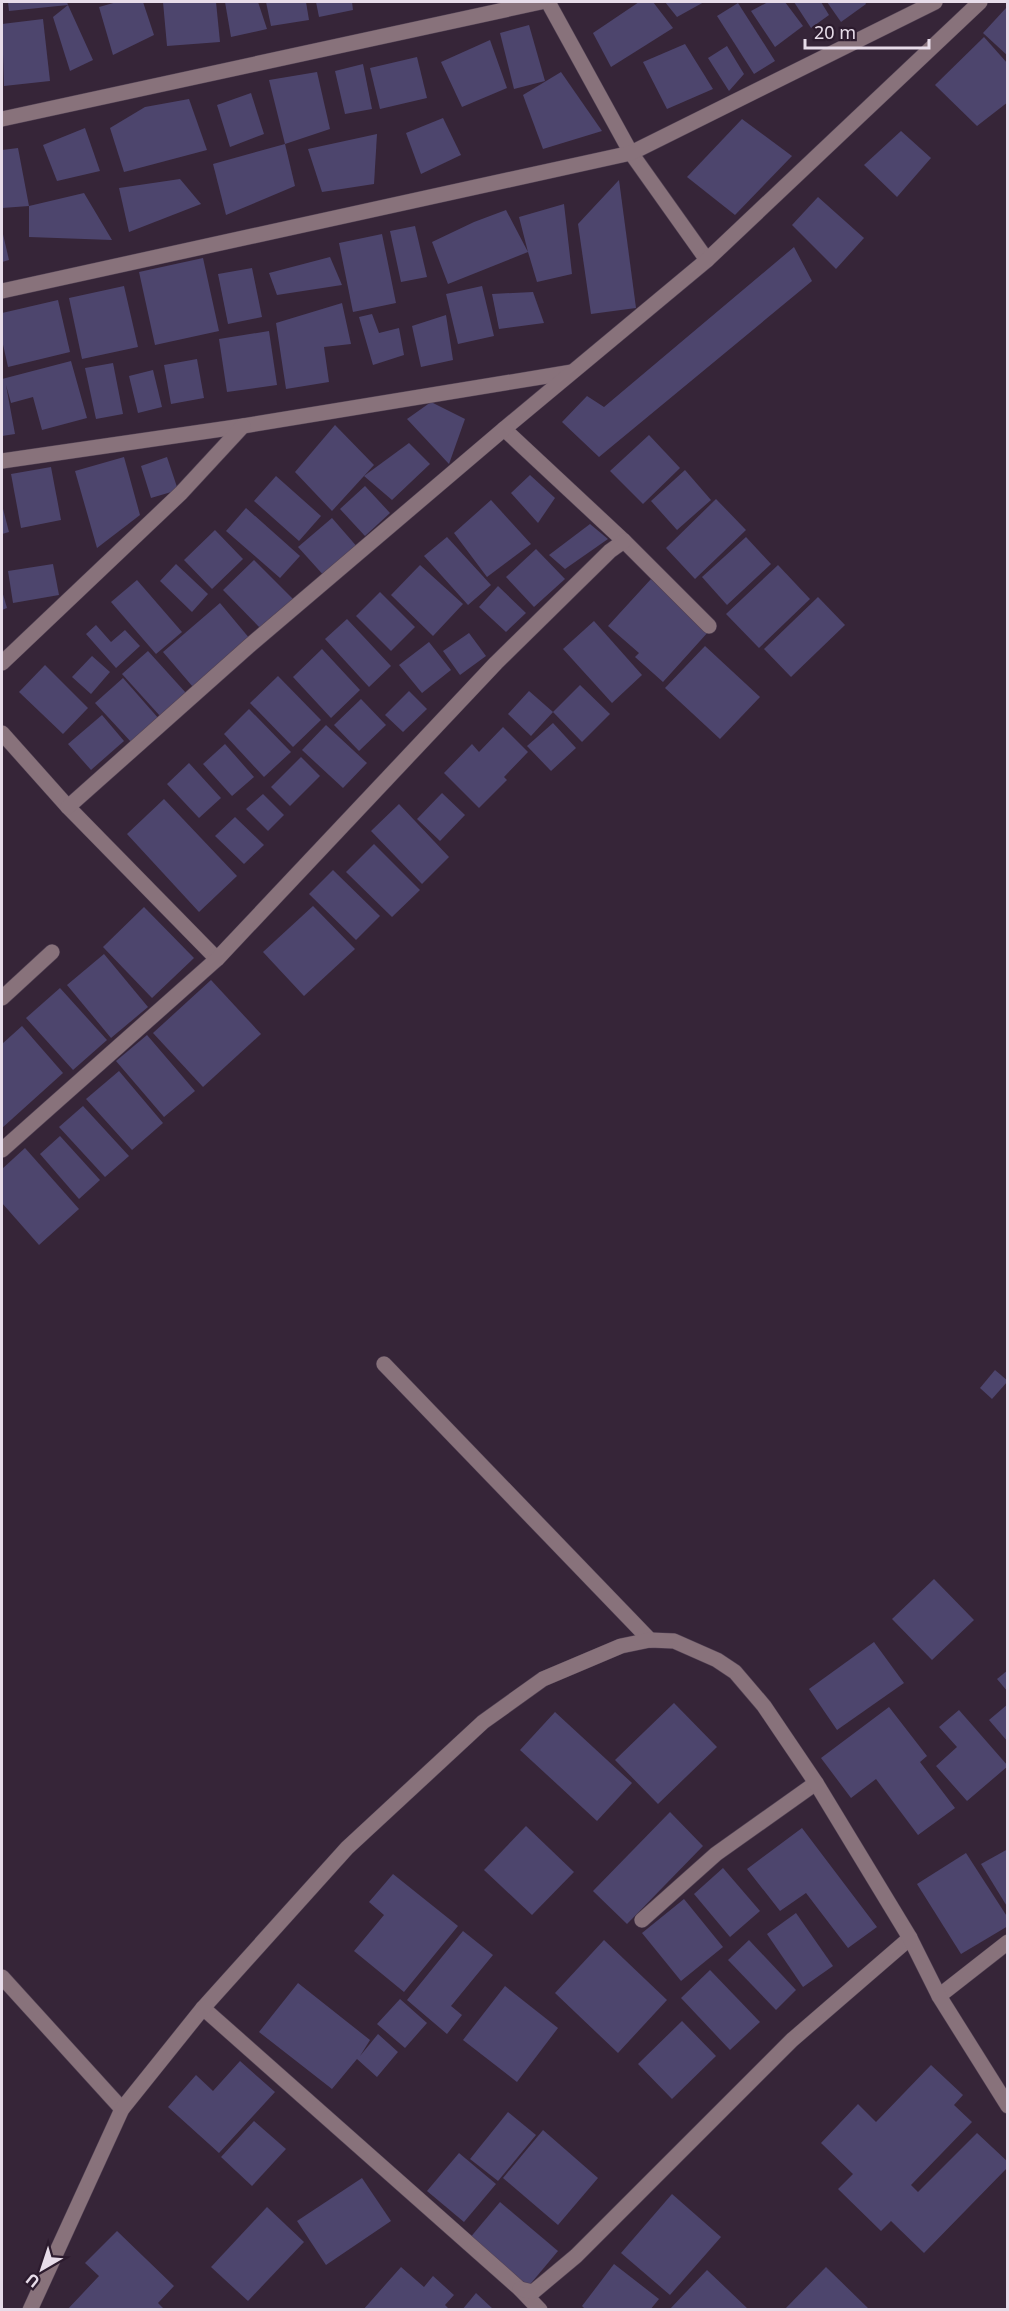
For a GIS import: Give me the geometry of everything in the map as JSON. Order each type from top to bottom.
[{"type":"street","points":[[2,119],[541,2]]},
{"type":"street","points":[[548,2],[631,153],[706,260]]},
{"type":"street","points":[[2,291],[631,153],[935,2]]},
{"type":"street","points":[[68,807],[249,646],[706,260],[980,2]]},
{"type":"street","points":[[2,461],[243,426],[572,372]]},
{"type":"street","points":[[2,663],[181,493],[243,426]]},
{"type":"street","points":[[504,429],[624,541],[709,626]]},
{"type":"street","points":[[2,1150],[217,959],[496,663],[610,551],[624,541]]},
{"type":"street","points":[[2,733],[68,807],[217,959]]},
{"type":"street","points":[[2,998],[52,952]]},
{"type":"street","points":[[384,1364],[650,1640]]},
{"type":"street","points":[[30,2310],[122,2109],[203,2007],[347,1848],[483,1722],[543,1679],[621,1646],[650,1640],[674,1641],[717,1660],[735,1672],[764,1706],[816,1783],[910,1938],[939,1996],[1008,2106]]},
{"type":"street","points":[[642,1920],[716,1854],[816,1783]]},
{"type":"street","points":[[520,2289],[533,2292],[576,2256],[792,2040],[910,1938]]},
{"type":"street","points":[[939,1996],[1008,1942]]},
{"type":"street","points":[[2,1977],[122,2109]]},
{"type":"street","points":[[203,2007],[520,2289],[540,2310]]},
{"type":"building","points":[[8,2],[67,2],[68,5],[9,11]]},
{"type":"building","points":[[117,2],[143,2],[154,35],[113,55],[99,7]]},
{"type":"building","points":[[163,2],[216,2],[220,42],[167,46]]},
{"type":"building","points":[[225,2],[258,2],[267,29],[231,37]]},
{"type":"building","points":[[266,2],[306,2],[309,20],[271,26]]},
{"type":"building","points":[[316,2],[352,2],[353,10],[319,17]]},
{"type":"building","points":[[639,2],[653,2],[673,28],[611,67],[593,33]]},
{"type":"building","points":[[665,2],[704,2],[677,17]]},
{"type":"building","points":[[768,2],[785,2],[803,26],[775,47],[751,11]]},
{"type":"building","points":[[794,2],[821,2],[829,15],[811,28]]},
{"type":"building","points":[[827,2],[865,2],[866,4],[841,22]]},
{"type":"building","points":[[738,3],[775,61],[754,74],[717,16]]},
{"type":"building","points":[[68,5],[93,60],[70,71],[53,17]]},
{"type":"building","points":[[1006,8],[1008,10],[1008,56],[983,33]]},
{"type":"building","points":[[43,19],[50,81],[4,86],[2,24]]},
{"type":"building","points":[[529,25],[545,81],[514,89],[500,33]]},
{"type":"building","points":[[984,37],[1008,64],[1008,102],[977,126],[935,85]]},
{"type":"building","points":[[490,40],[507,88],[462,107],[441,62]]},
{"type":"building","points":[[685,44],[713,89],[667,109],[643,62]]},
{"type":"building","points":[[727,46],[744,74],[729,91],[708,58]]},
{"type":"building","points":[[417,57],[427,98],[380,109],[370,68]]},
{"type":"building","points":[[363,64],[372,109],[345,114],[335,71]]},
{"type":"building","points":[[317,72],[330,129],[285,144],[269,80]]},
{"type":"building","points":[[561,72],[602,131],[543,149],[523,95]]},
{"type":"building","points":[[251,93],[264,134],[230,147],[217,105]]},
{"type":"building","points":[[189,99],[207,150],[124,172],[110,128],[145,107]]},
{"type":"building","points":[[443,118],[461,155],[421,174],[406,133]]},
{"type":"building","points":[[742,119],[792,156],[735,215],[687,177]]},
{"type":"building","points":[[85,128],[100,171],[57,181],[43,145]]},
{"type":"building","points":[[901,131],[931,158],[897,197],[864,165]]},
{"type":"building","points":[[377,134],[374,184],[322,192],[308,149]]},
{"type":"building","points":[[285,144],[295,186],[226,215],[213,164]]},
{"type":"building","points":[[18,148],[29,206],[2,208],[2,150]]},
{"type":"building","points":[[180,179],[201,204],[129,232],[119,188]]},
{"type":"building","points":[[619,180],[636,308],[591,314],[578,224]]},
{"type":"building","points":[[84,193],[112,240],[29,237],[29,206]]},
{"type":"building","points":[[818,197],[864,238],[836,269],[792,225]]},
{"type":"building","points":[[564,204],[572,274],[537,282],[519,217]]},
{"type":"building","points":[[506,210],[528,252],[448,284],[432,242]]},
{"type":"building","points":[[415,226],[427,277],[401,282],[390,231]]},
{"type":"building","points":[[2,230],[9,260],[2,262]]},
{"type":"building","points":[[382,234],[396,303],[353,312],[339,243]]},
{"type":"building","points":[[794,247],[812,281],[599,457],[562,422],[587,396],[604,407]]},
{"type":"building","points":[[330,257],[342,285],[277,295],[269,273]]},
{"type":"building","points":[[203,258],[219,331],[155,345],[139,272]]},
{"type":"building","points":[[252,268],[262,317],[228,324],[218,274]]},
{"type":"building","points":[[124,286],[138,347],[82,359],[69,298]]},
{"type":"building","points":[[482,286],[494,336],[458,344],[446,294]]},
{"type":"building","points":[[533,292],[544,323],[499,329],[492,294]]},
{"type":"building","points":[[58,300],[70,352],[8,367],[2,340],[2,313]]},
{"type":"building","points":[[342,303],[351,344],[324,347],[329,382],[286,389],[276,323]]},
{"type":"building","points":[[372,314],[379,333],[399,328],[404,355],[373,365],[359,317]]},
{"type":"building","points":[[446,315],[453,360],[421,367],[412,326]]},
{"type":"building","points":[[269,331],[277,385],[227,392],[219,339]]},
{"type":"building","points":[[197,359],[204,398],[171,404],[164,365]]},
{"type":"building","points":[[71,361],[87,418],[42,430],[33,397],[11,403],[6,385],[15,434],[2,436],[2,379]]},
{"type":"building","points":[[113,363],[123,414],[96,419],[85,368]]},
{"type":"building","points":[[153,370],[162,407],[138,413],[129,376]]},
{"type":"building","points":[[431,402],[465,419],[449,464],[407,419]]},
{"type":"building","points":[[335,425],[374,465],[332,511],[295,472]]},
{"type":"building","points":[[649,435],[680,468],[643,504],[610,471]]},
{"type":"building","points":[[409,443],[430,464],[392,500],[364,476]]},
{"type":"building","points":[[124,457],[140,515],[97,548],[75,471]]},
{"type":"building","points":[[167,457],[178,490],[151,498],[141,466]]},
{"type":"building","points":[[51,467],[61,520],[21,528],[11,474]]},
{"type":"building","points":[[685,470],[711,500],[677,530],[651,501]]},
{"type":"building","points":[[530,475],[555,498],[538,523],[511,493]]},
{"type":"building","points":[[276,476],[321,516],[299,541],[254,501]]},
{"type":"building","points":[[365,486],[390,513],[365,536],[340,509]]},
{"type":"building","points":[[716,499],[746,530],[695,579],[666,548]]},
{"type":"building","points":[[491,500],[531,544],[487,577],[454,533]]},
{"type":"building","points":[[2,505],[9,532],[2,534]]},
{"type":"building","points":[[246,508],[300,556],[280,578],[226,531]]},
{"type":"building","points":[[332,518],[359,549],[326,578],[298,547]]},
{"type":"building","points":[[590,524],[608,539],[565,569],[549,555]]},
{"type":"building","points":[[215,530],[243,559],[212,589],[184,560]]},
{"type":"building","points":[[447,537],[491,585],[468,605],[424,556]]},
{"type":"building","points":[[746,537],[771,564],[727,605],[702,577]]},
{"type":"building","points":[[536,549],[565,579],[534,607],[506,577]]},
{"type":"building","points":[[254,560],[293,599],[262,630],[223,590]]},
{"type":"building","points":[[53,564],[59,595],[13,603],[8,571]]},
{"type":"building","points":[[176,564],[208,594],[192,612],[160,581]]},
{"type":"building","points":[[420,565],[463,604],[433,636],[391,595]]},
{"type":"building","points":[[778,565],[810,599],[759,648],[726,614]]},
{"type":"building","points":[[651,579],[709,631],[663,682],[635,657],[639,653],[608,626]]},
{"type":"building","points":[[137,580],[182,632],[156,654],[111,602]]},
{"type":"building","points":[[498,586],[526,613],[506,632],[479,607]]},
{"type":"building","points":[[2,591],[7,608],[2,610]]},
{"type":"building","points":[[380,592],[415,627],[391,651],[356,616]]},
{"type":"building","points":[[818,597],[845,625],[791,677],[764,649]]},
{"type":"building","points":[[220,603],[250,639],[193,687],[163,652]]},
{"type":"building","points":[[347,619],[391,666],[369,687],[325,639]]},
{"type":"building","points":[[594,621],[642,675],[612,703],[563,649]]},
{"type":"building","points":[[96,625],[111,642],[125,630],[140,646],[116,668],[86,634]]},
{"type":"building","points":[[469,633],[486,656],[460,675],[443,651]]},
{"type":"building","points":[[429,642],[451,670],[422,693],[399,665]]},
{"type":"building","points":[[705,646],[760,697],[720,739],[665,688]]},
{"type":"building","points":[[322,649],[360,690],[331,718],[293,677]]},
{"type":"building","points":[[148,651],[186,693],[160,716],[122,674]]},
{"type":"building","points":[[92,656],[110,672],[91,694],[72,677]]},
{"type":"building","points":[[45,665],[88,708],[63,734],[19,692]]},
{"type":"building","points":[[278,676],[321,720],[293,747],[250,703]]},
{"type":"building","points":[[123,678],[159,719],[132,743],[95,703]]},
{"type":"building","points":[[580,685],[610,714],[582,742],[553,712]]},
{"type":"building","points":[[409,691],[427,709],[403,732],[385,715]]},
{"type":"building","points":[[529,691],[553,712],[531,736],[508,714]]},
{"type":"building","points":[[361,699],[386,725],[359,751],[334,725]]},
{"type":"building","points":[[249,709],[291,752],[264,777],[224,734]]},
{"type":"building","points":[[102,715],[124,741],[91,770],[68,744]]},
{"type":"building","points":[[553,723],[576,748],[551,771],[527,746]]},
{"type":"building","points":[[326,725],[367,763],[343,788],[302,750]]},
{"type":"building","points":[[503,727],[528,752],[504,777],[507,780],[479,808],[444,773],[472,744],[479,752]]},
{"type":"building","points":[[225,744],[254,777],[232,796],[203,764]]},
{"type":"building","points":[[301,757],[320,776],[290,806],[271,787]]},
{"type":"building","points":[[189,763],[221,798],[199,818],[167,784]]},
{"type":"building","points":[[442,793],[465,815],[440,841],[417,819]]},
{"type":"building","points":[[263,794],[284,815],[268,831],[246,809]]},
{"type":"building","points":[[164,799],[237,876],[199,912],[127,834]]},
{"type":"building","points":[[399,804],[449,857],[422,884],[371,831]]},
{"type":"building","points":[[235,817],[264,845],[244,864],[215,836]]},
{"type":"building","points":[[374,844],[420,890],[392,917],[346,872]]},
{"type":"building","points":[[333,870],[380,916],[356,940],[309,894]]},
{"type":"building","points":[[313,906],[355,949],[304,996],[263,952]]},
{"type":"building","points":[[144,907],[194,958],[152,998],[103,947]]},
{"type":"building","points":[[104,954],[148,1007],[111,1038],[67,985]]},
{"type":"building","points":[[211,980],[261,1034],[203,1087],[153,1033]]},
{"type":"building","points":[[60,988],[107,1040],[73,1070],[26,1018]]},
{"type":"building","points":[[22,1026],[63,1073],[2,1128],[2,1044]]},
{"type":"building","points":[[147,1035],[195,1091],[164,1117],[116,1061]]},
{"type":"building","points":[[119,1071],[163,1123],[132,1150],[86,1099]]},
{"type":"building","points":[[83,1106],[129,1156],[105,1177],[59,1127]]},
{"type":"building","points":[[60,1136],[100,1180],[79,1199],[40,1154]]},
{"type":"building","points":[[25,1148],[79,1209],[39,1245],[2,1203],[2,1169]]},
{"type":"building","points":[[995,1370],[1008,1381],[992,1399],[980,1388]]},
{"type":"building","points":[[934,1579],[974,1620],[932,1660],[892,1619]]},
{"type":"building","points":[[874,1642],[904,1683],[837,1730],[809,1689]]},
{"type":"building","points":[[1008,1670],[1008,1692],[997,1679]]},
{"type":"building","points":[[674,1703],[717,1747],[658,1804],[615,1760]]},
{"type":"building","points":[[1008,1704],[1008,1742],[989,1720]]},
{"type":"building","points":[[889,1707],[927,1756],[920,1762],[955,1808],[918,1835],[876,1779],[851,1798],[821,1758]]},
{"type":"building","points":[[959,1710],[1008,1766],[967,1801],[936,1766],[957,1747],[939,1727]]},
{"type":"building","points":[[555,1712],[632,1783],[597,1821],[520,1750]]},
{"type":"building","points":[[670,1812],[703,1846],[627,1924],[593,1891]]},
{"type":"building","points":[[526,1826],[574,1872],[532,1915],[484,1870]]},
{"type":"building","points":[[802,1828],[877,1927],[848,1948],[806,1893],[780,1911],[747,1869]]},
{"type":"building","points":[[1008,1849],[1008,1908],[981,1864]]},
{"type":"building","points":[[966,1853],[1008,1918],[1008,1926],[961,1954],[917,1884]]},
{"type":"building","points":[[723,1868],[760,1911],[730,1937],[694,1894]]},
{"type":"building","points":[[393,1874],[458,1926],[404,1992],[354,1951],[384,1915],[369,1902]]},
{"type":"building","points":[[684,1899],[723,1947],[681,1981],[642,1933]]},
{"type":"building","points":[[796,1913],[833,1966],[803,1987],[767,1934]]},
{"type":"building","points":[[463,1931],[493,1955],[451,2006],[462,2015],[447,2034],[407,2000]]},
{"type":"building","points":[[604,1940],[667,2000],[618,2053],[555,1993]]},
{"type":"building","points":[[749,1940],[796,1990],[776,2010],[728,1960]]},
{"type":"building","points":[[710,1970],[760,2022],[730,2050],[681,1998]]},
{"type":"building","points":[[298,1983],[370,2040],[360,2056],[378,2034],[398,2052],[377,2077],[357,2059],[332,2089],[259,2032]]},
{"type":"building","points":[[505,1986],[558,2028],[517,2082],[463,2040]]},
{"type":"building","points":[[400,1999],[427,2023],[405,2048],[377,2024]]},
{"type":"building","points":[[682,2021],[716,2056],[672,2099],[638,2064]]},
{"type":"building","points":[[240,2061],[275,2092],[219,2153],[168,2107],[196,2075],[213,2091]]},
{"type":"building","points":[[931,2065],[963,2095],[954,2105],[972,2122],[911,2185],[918,2192],[977,2133],[1008,2162],[1008,2167],[924,2253],[891,2221],[881,2231],[838,2189],[853,2174],[821,2143],[858,2104],[876,2122]]},
{"type":"building","points":[[508,2112],[536,2135],[498,2181],[470,2159]]},
{"type":"building","points":[[254,2121],[286,2149],[252,2186],[221,2157]]},
{"type":"building","points":[[543,2130],[598,2178],[558,2225],[503,2178]]},
{"type":"building","points":[[459,2153],[496,2184],[464,2222],[427,2191]]},
{"type":"building","points":[[362,2178],[391,2221],[326,2265],[297,2221]]},
{"type":"building","points":[[672,2194],[721,2237],[670,2295],[621,2253]]},
{"type":"building","points":[[500,2202],[558,2251],[527,2288],[469,2239]]},
{"type":"building","points":[[267,2207],[304,2242],[248,2301],[211,2267]]},
{"type":"building","points":[[117,2231],[174,2286],[158,2303],[165,2310],[67,2310],[99,2276],[85,2263]]},
{"type":"building","points":[[614,2264],[659,2299],[650,2310],[586,2310],[582,2306]]},
{"type":"building","points":[[401,2267],[424,2287],[433,2276],[454,2295],[445,2305],[450,2310],[363,2310]]},
{"type":"building","points":[[826,2267],[870,2310],[784,2310]]},
{"type":"building","points":[[707,2270],[749,2310],[669,2310]]},
{"type":"building","points":[[476,2293],[494,2310],[462,2310]]}]
